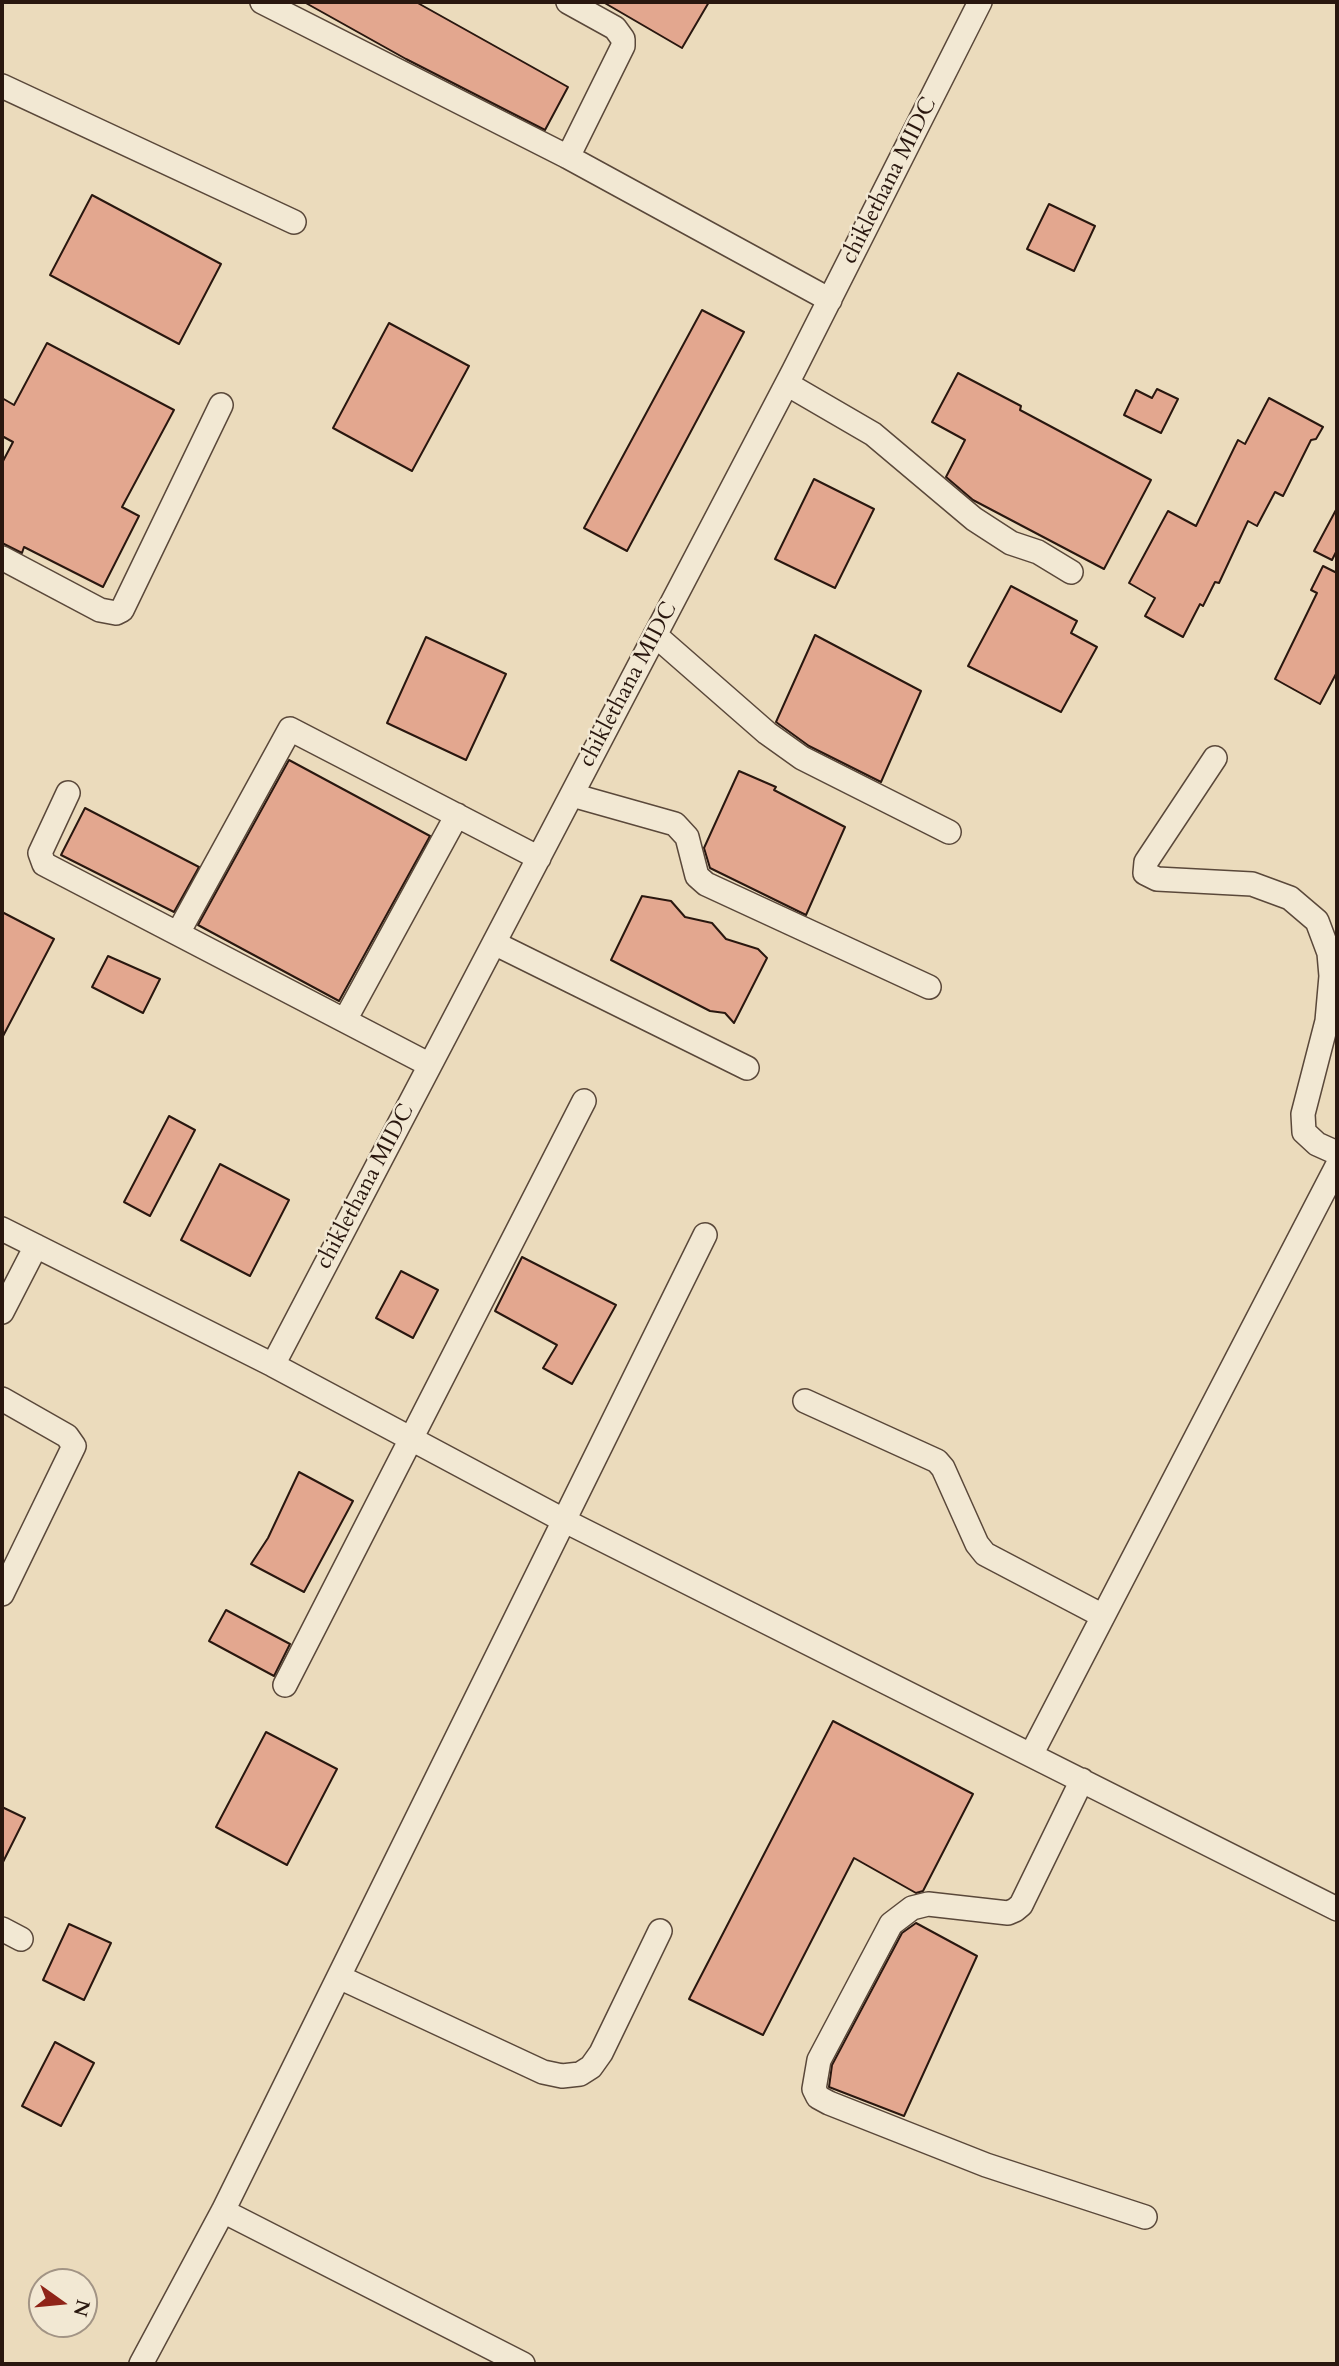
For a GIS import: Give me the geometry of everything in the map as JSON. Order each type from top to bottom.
[{"type":"street","points":[[262,2],[568,158],[830,300]]},
{"type":"street","points":[[568,158],[624,39],[615,28],[569,2]]},
{"type":"street","name":"chiklethana MIDC","points":[[273,1365],[787,384],[981,2]]},
{"type":"street","points":[[2,86],[293,222]]},
{"type":"street","points":[[787,384],[873,434],[974,519],[1011,543],[1038,552],[1071,572]]},
{"type":"street","points":[[2,558],[100,610],[116,613],[122,610],[221,405]]},
{"type":"street","points":[[655,635],[767,733],[802,758],[949,832]]},
{"type":"street","points":[[178,933],[290,729],[539,858]]},
{"type":"street","points":[[1215,758],[1146,862],[1145,873],[1153,879],[1230,881],[1262,887],[1290,898],[1317,921],[1329,953],[1331,976],[1326,1021],[1303,1114],[1304,1132],[1317,1144],[1337,1153]]},
{"type":"street","points":[[68,793],[40,853],[44,864],[430,1065]]},
{"type":"street","points":[[572,795],[675,824],[687,837],[697,876],[706,884],[929,987]]},
{"type":"street","points":[[345,1020],[457,815]]},
{"type":"street","points":[[494,943],[747,1068]]},
{"type":"street","points":[[285,1685],[409,1438],[584,1101]]},
{"type":"street","points":[[1031,1755],[1337,1166]]},
{"type":"street","points":[[2,1229],[273,1365],[565,1521],[1337,1909]]},
{"type":"street","points":[[141,2364],[223,2211],[705,1235]]},
{"type":"street","points":[[2,1312],[36,1246]]},
{"type":"street","points":[[2,1399],[67,1436],[74,1446],[2,1594]]},
{"type":"street","points":[[805,1401],[937,1461],[943,1468],[977,1544],[985,1554],[1104,1616]]},
{"type":"street","points":[[1082,1780],[1021,1905],[1015,1910],[1008,1913],[928,1904],[912,1908],[891,1924],[819,2060],[814,2089],[818,2097],[841,2108],[986,2165],[1145,2217]]},
{"type":"street","points":[[339,1977],[543,2072],[562,2076],[580,2074],[592,2067],[601,2053],[660,1931]]},
{"type":"street","points":[[223,2211],[523,2364]]},
{"type":"building","points":[[304,2],[416,2],[568,87],[545,130],[406,59]]},
{"type":"building","points":[[603,2],[709,2],[682,48]]},
{"type":"building","points":[[92,195],[221,264],[179,344],[50,275]]},
{"type":"building","points":[[1049,204],[1095,226],[1074,271],[1027,249]]},
{"type":"building","points":[[702,310],[744,332],[627,551],[584,528]]},
{"type":"building","points":[[389,323],[469,366],[412,471],[333,428]]},
{"type":"building","points":[[47,343],[174,410],[122,507],[139,516],[103,587],[24,547],[22,553],[2,543],[2,463],[13,442],[2,436],[2,398],[14,405]]},
{"type":"building","points":[[958,373],[1021,406],[1020,410],[1151,480],[1104,569],[973,500],[946,477],[965,440],[932,422]]},
{"type":"building","points":[[1157,389],[1178,399],[1161,433],[1124,415],[1136,390],[1152,398]]},
{"type":"building","points":[[1269,398],[1323,427],[1316,439],[1311,440],[1283,496],[1275,492],[1257,526],[1248,521],[1219,583],[1215,582],[1203,606],[1200,604],[1183,637],[1145,616],[1155,598],[1129,583],[1168,511],[1196,526],[1238,440],[1245,444]]},
{"type":"building","points":[[814,479],[874,509],[835,588],[775,559]]},
{"type":"building","points":[[1337,508],[1337,550],[1332,560],[1314,551]]},
{"type":"building","points":[[1323,566],[1337,573],[1337,672],[1320,704],[1275,679],[1317,593],[1311,590]]},
{"type":"building","points":[[1011,586],[1077,621],[1071,633],[1097,647],[1061,712],[968,666]]},
{"type":"building","points":[[815,635],[921,691],[881,782],[809,746],[776,722]]},
{"type":"building","points":[[426,637],[506,674],[466,760],[387,723]]},
{"type":"building","points":[[289,760],[430,836],[339,1001],[198,925]]},
{"type":"building","points":[[739,771],[776,787],[774,790],[845,827],[806,915],[710,868],[704,848]]},
{"type":"building","points":[[85,808],[199,867],[174,912],[61,855]]},
{"type":"building","points":[[642,896],[671,901],[685,917],[712,923],[726,939],[758,949],[767,958],[734,1023],[725,1013],[710,1011],[611,960]]},
{"type":"building","points":[[2,912],[54,939],[2,1038]]},
{"type":"building","points":[[108,956],[160,979],[143,1013],[92,987]]},
{"type":"building","points":[[169,1116],[195,1130],[150,1216],[124,1202]]},
{"type":"building","points":[[220,1164],[289,1200],[250,1276],[181,1240]]},
{"type":"building","points":[[522,1257],[616,1305],[572,1384],[543,1368],[557,1345],[495,1311]]},
{"type":"building","points":[[401,1271],[438,1290],[413,1338],[376,1318]]},
{"type":"building","points":[[299,1472],[353,1501],[304,1592],[251,1564],[268,1538]]},
{"type":"building","points":[[226,1610],[290,1644],[274,1676],[209,1641]]},
{"type":"building","points":[[833,1721],[973,1794],[923,1891],[916,1893],[854,1858],[763,2035],[689,1999]]},
{"type":"building","points":[[266,1732],[337,1769],[287,1865],[216,1827]]},
{"type":"building","points":[[2,1807],[25,1818],[2,1864]]},
{"type":"building","points":[[916,1923],[977,1956],[904,2116],[829,2087],[832,2065],[902,1933]]},
{"type":"building","points":[[69,1924],[111,1943],[84,2000],[43,1980]]},
{"type":"building","points":[[55,2042],[94,2063],[61,2126],[22,2106]]}]
